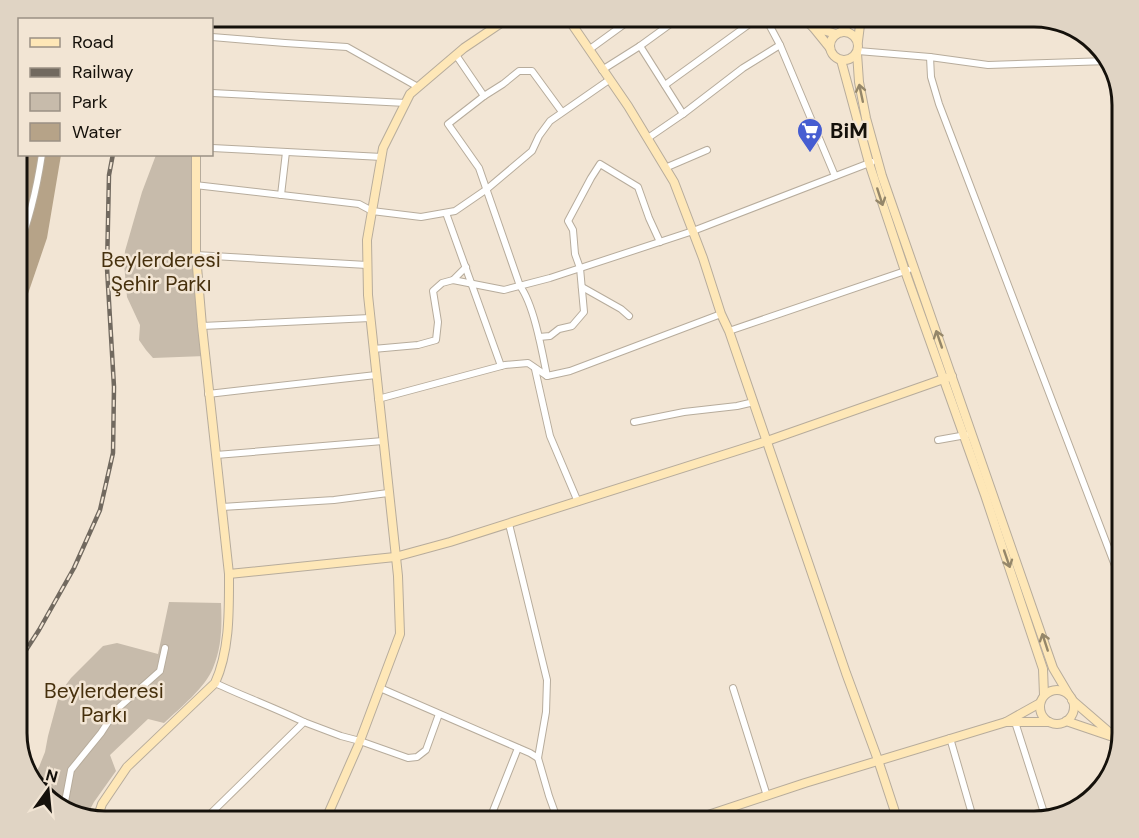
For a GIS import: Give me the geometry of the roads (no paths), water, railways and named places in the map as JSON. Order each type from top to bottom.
[{"type":"main road","points":[[330,811],[360,741],[400,634],[395,557],[368,296],[367,240],[383,148],[410,94],[456,55],[495,27]]},
{"type":"main road","points":[[575,27],[628,106],[674,182],[754,402],[894,811]]},
{"type":"main road","points":[[813,27],[838,33],[850,33],[856,38],[859,82],[873,161]]},
{"type":"main road","points":[[813,27],[830,48],[832,55],[841,60],[850,59],[857,48],[860,27]]},
{"type":"main road","points":[[830,48],[831,40],[844,27]]},
{"type":"main road","points":[[841,60],[909,270],[968,434],[1053,668],[1071,698],[1073,713],[1066,721]]},
{"type":"main road","points":[[100,810],[127,767],[215,683],[225,654],[229,574],[208,394],[196,255],[196,156]]},
{"type":"main road","points":[[229,574],[395,557],[509,524],[767,441],[948,378]]},
{"type":"main road","points":[[968,434],[1043,669],[1041,714],[1049,722]]},
{"type":"main road","points":[[1011,722],[1051,690],[1056,689],[1062,690],[1112,734]]},
{"type":"main road","points":[[721,811],[878,760],[1011,722],[1054,724],[1066,721],[1112,737]]},
{"type":"street","points":[[590,49],[619,27]]},
{"type":"street","points":[[602,70],[665,27]]},
{"type":"street","points":[[665,84],[744,27]]},
{"type":"street","points":[[771,27],[835,176]]},
{"type":"street","points":[[213,37],[346,47],[418,87]]},
{"type":"street","points":[[648,138],[743,68],[780,45]]},
{"type":"street","points":[[640,46],[683,114]]},
{"type":"street","points":[[857,48],[988,65],[1098,61]]},
{"type":"street","points":[[456,55],[484,96]]},
{"type":"street","points":[[930,57],[931,77],[939,104],[1112,558]]},
{"type":"street","points":[[547,376],[539,337],[526,294],[520,286],[479,168],[448,124],[519,71],[532,71],[562,112]]},
{"type":"street","points":[[195,185],[359,204],[372,211],[421,217],[455,211],[487,189],[532,151],[550,121],[609,80]]},
{"type":"street","points":[[213,93],[405,103]]},
{"type":"street","points":[[213,148],[382,157]]},
{"type":"street","points":[[665,168],[707,150]]},
{"type":"street","points":[[281,195],[286,152]]},
{"type":"street","points":[[27,223],[42,156]]},
{"type":"street","points":[[373,349],[418,345],[436,340],[438,322],[433,291],[442,283],[453,280],[504,290],[520,286],[693,231],[873,161]]},
{"type":"street","points":[[539,337],[550,336],[559,328],[572,326],[584,312],[580,268],[575,254],[573,230],[568,221],[600,164],[638,187],[660,242]]},
{"type":"street","points":[[446,213],[501,366]]},
{"type":"street","points":[[196,255],[367,265]]},
{"type":"street","points":[[453,280],[466,267]]},
{"type":"street","points":[[729,331],[909,270]]},
{"type":"street","points":[[582,287],[629,316]]},
{"type":"street","points":[[378,399],[501,366],[528,363],[547,376],[570,371],[721,314]]},
{"type":"street","points":[[202,326],[370,318]]},
{"type":"street","points":[[535,369],[550,436],[578,502]]},
{"type":"street","points":[[208,394],[376,375]]},
{"type":"street","points":[[634,422],[754,402]]},
{"type":"street","points":[[938,440],[968,434]]},
{"type":"street","points":[[216,455],[383,441]]},
{"type":"street","points":[[222,507],[334,500],[388,493]]},
{"type":"street","points":[[509,524],[547,680],[546,712],[538,758],[554,811]]},
{"type":"street","points":[[65,800],[71,770],[101,733],[116,710],[160,671],[165,648]]},
{"type":"street","points":[[215,683],[304,722],[408,758],[417,757],[426,750],[440,714]]},
{"type":"street","points":[[380,688],[538,758]]},
{"type":"street","points":[[733,688],[767,796]]},
{"type":"street","points":[[213,811],[304,722]]},
{"type":"street","points":[[1011,722],[1043,810]]},
{"type":"street","points":[[950,738],[971,811]]},
{"type":"street","points":[[493,811],[518,748]]},
{"type":"water","points":[[27,156],[61,156],[47,238],[27,297]]},
{"type":"railway","points":[[27,649],[74,568],[100,510],[113,453],[114,387],[107,268],[109,175],[113,156]]},
{"type":"place","name":"BiM","points":[[810,154]]},
{"type":"park label","name":"Beylerderesi Şehir Parkı","points":[[161,272]]},
{"type":"park label","name":"Beylerderesi Parkı","points":[[104,703]]}]
